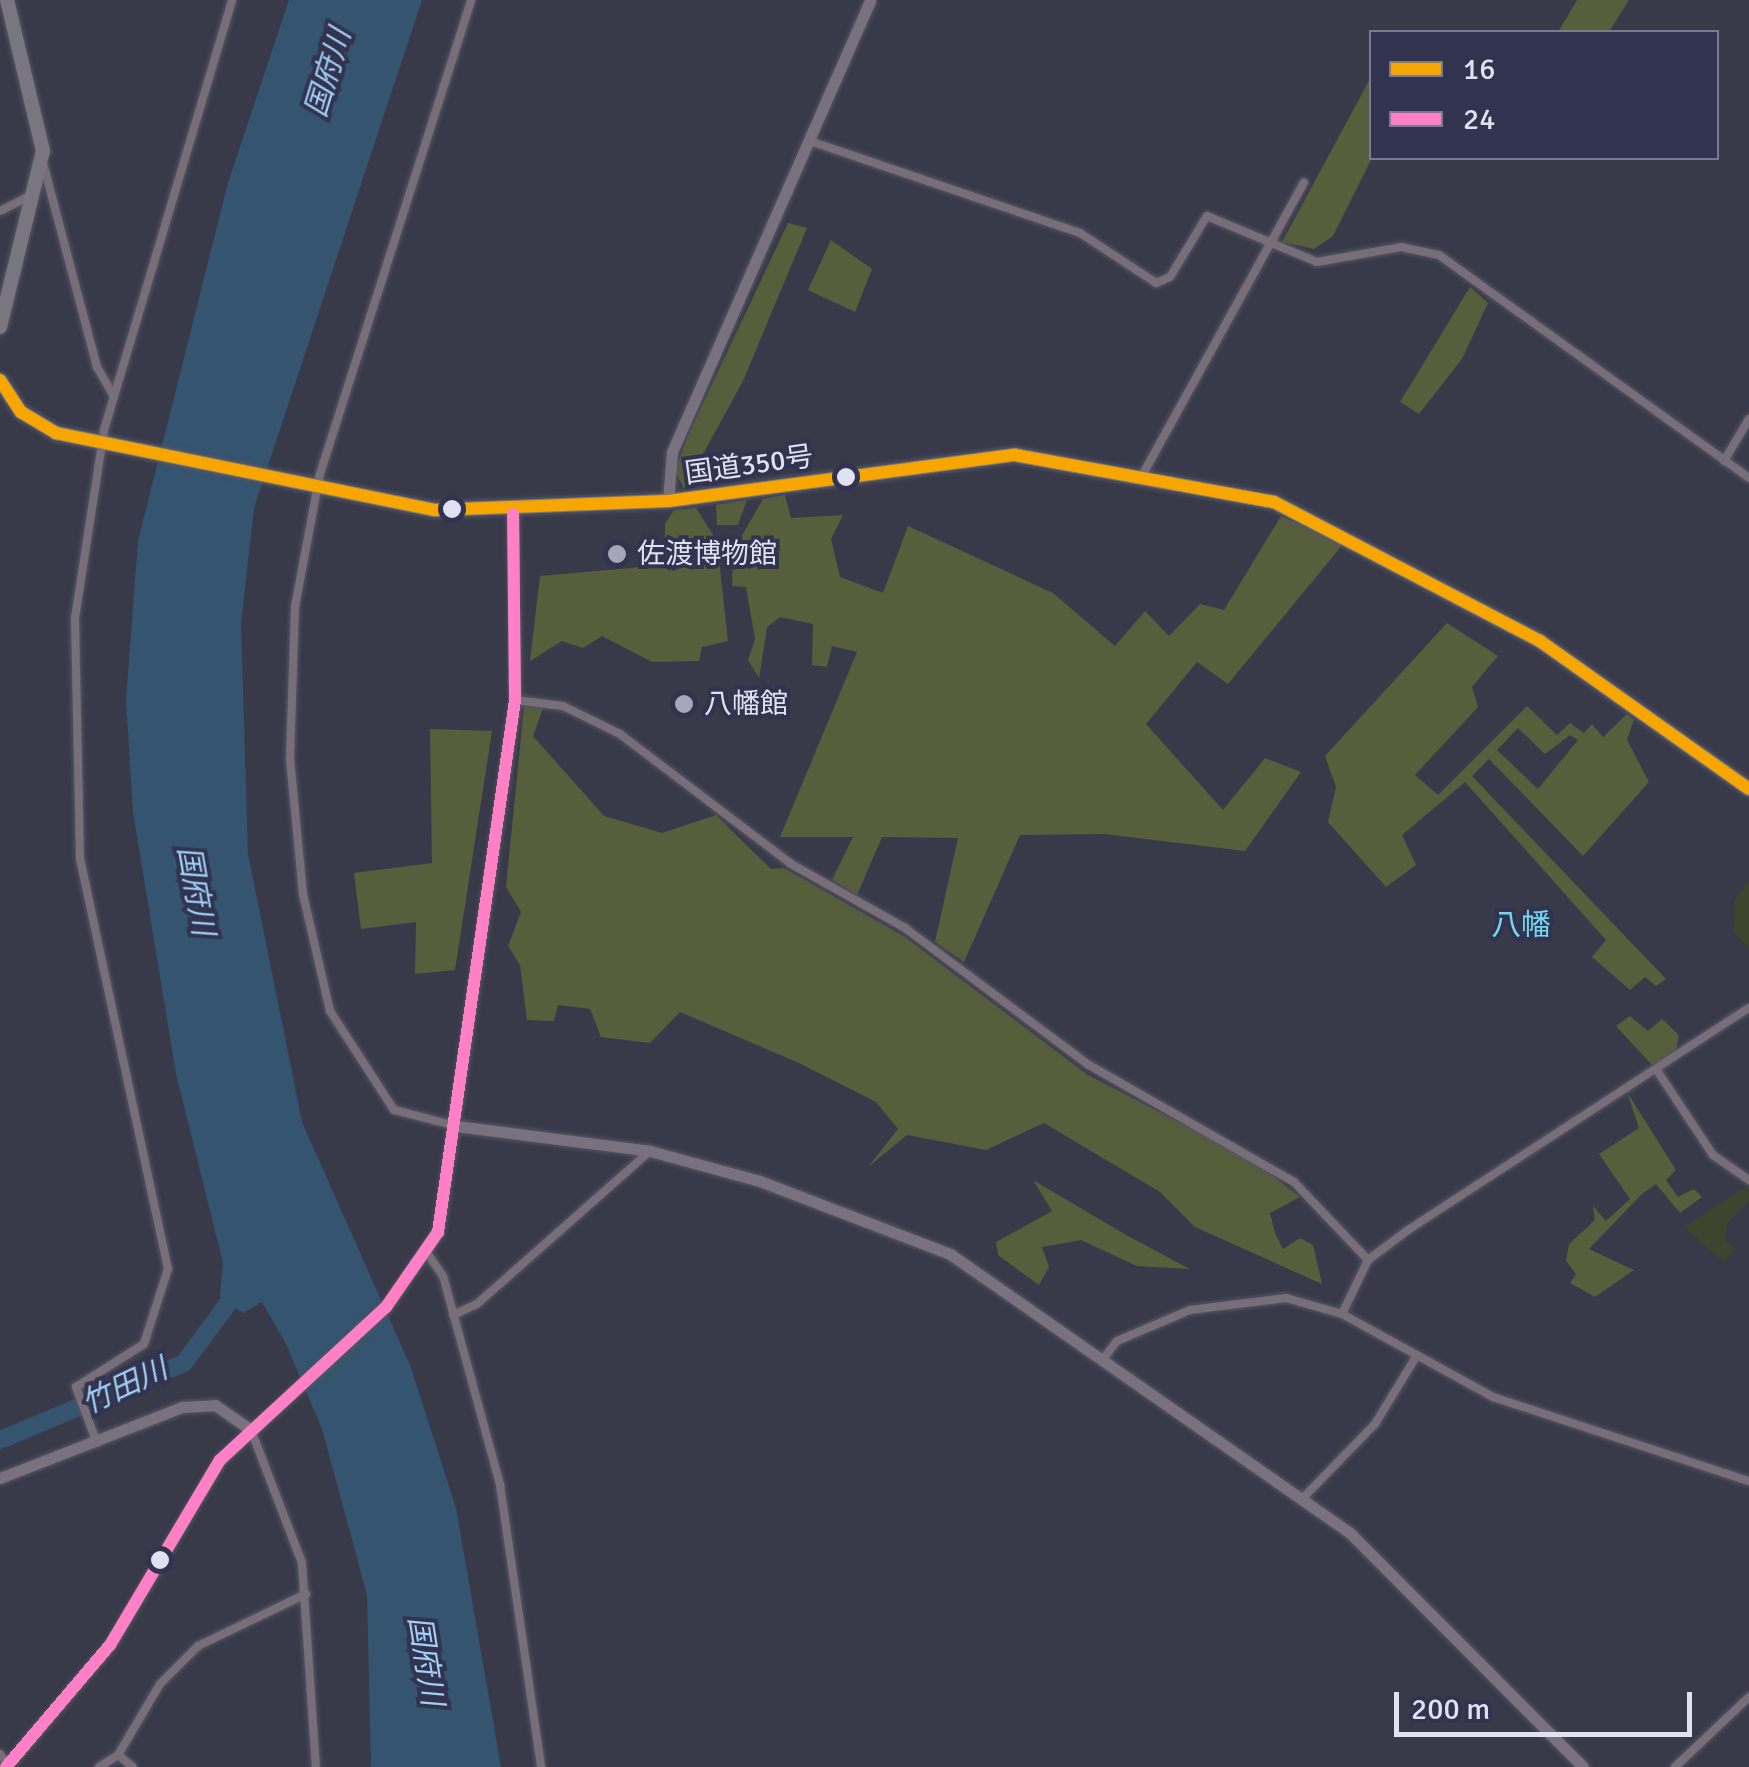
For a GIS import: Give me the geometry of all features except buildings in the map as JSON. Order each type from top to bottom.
[{"type":"highway","points":[[0,327],[42,158],[6,0]]},
{"type":"highway","name":"国道350号","points":[[0,380],[39,426],[105,444],[434,510],[513,514],[668,501],[988,456],[1144,474],[1274,502],[1346,534],[1566,657],[1749,789]]},
{"type":"street","points":[[96,1439],[76,1387],[144,1344],[168,1269],[80,858],[75,618],[113,395],[232,0]]},
{"type":"street","points":[[471,0],[314,487],[295,607],[290,758],[316,960],[340,1033],[378,1093],[411,1119],[650,1152],[904,1232],[980,1271],[1302,1499],[1400,1575],[1583,1767]]},
{"type":"street","points":[[668,501],[672,452],[813,142],[870,0]]},
{"type":"street","points":[[813,142],[1080,233],[1156,282],[1170,277],[1207,216],[1268,246],[1317,262],[1401,246],[1439,255],[1749,478]]},
{"type":"street","points":[[42,158],[97,367],[113,395]]},
{"type":"street","points":[[1144,474],[1304,182]]},
{"type":"street","points":[[0,210],[34,194]]},
{"type":"street","points":[[1724,460],[1749,419]]},
{"type":"street","points":[[4,1762],[110,1645],[200,1489],[252,1430],[425,1258],[447,1206],[514,700],[513,514]]},
{"type":"street","points":[[514,700],[562,706],[620,734],[791,864],[905,928],[1088,1065],[1294,1182],[1368,1260]]},
{"type":"street","points":[[1342,1314],[1368,1260],[1749,1008]]},
{"type":"street","points":[[1656,1069],[1713,1155],[1749,1180]]},
{"type":"street","points":[[452,1315],[477,1304],[650,1152]]},
{"type":"street","points":[[425,1258],[452,1315],[521,1594],[542,1767]]},
{"type":"street","points":[[1102,1359],[1117,1342],[1209,1305],[1286,1298],[1342,1314],[1414,1360],[1494,1397],[1749,1480]]},
{"type":"street","points":[[1302,1499],[1375,1424],[1414,1360]]},
{"type":"street","points":[[0,1478],[96,1439],[203,1404],[252,1430],[282,1493],[306,1594],[316,1767]]},
{"type":"street","points":[[99,1767],[118,1755],[175,1666],[306,1594]]},
{"type":"street","points":[[1675,1767],[1749,1698]]},
{"type":"street","points":[[118,1755],[134,1767]]},
{"type":"green space","points":[[1577,0],[1629,0],[1610,30],[1559,30]]},
{"type":"green space","points":[[1369,81],[1371,160],[1333,236],[1314,249],[1282,242]]},
{"type":"green space","points":[[788,223],[807,228],[743,381],[684,489],[675,471],[688,435]]},
{"type":"green space","points":[[831,240],[872,269],[855,312],[808,290]]},
{"type":"green space","points":[[1470,287],[1488,303],[1462,359],[1419,414],[1400,402]]},
{"type":"green space","points":[[785,495],[791,518],[843,515],[831,539],[840,577],[883,593],[908,526],[1053,593],[1115,646],[1145,611],[1169,636],[1200,604],[1224,610],[1281,516],[1344,543],[1228,684],[1197,662],[1146,724],[1223,810],[1265,758],[1301,772],[1245,851],[1104,834],[1020,835],[964,962],[935,942],[958,838],[882,837],[857,895],[832,880],[853,837],[780,837],[857,652],[832,646],[827,667],[812,665],[813,624],[780,617],[767,627],[759,678],[748,660],[755,639],[746,587],[732,586],[733,551],[763,499]]},
{"type":"green space","points":[[747,500],[738,525],[717,525],[716,505]]},
{"type":"green space","points":[[696,508],[717,541],[728,641],[702,647],[699,661],[652,662],[602,636],[583,648],[562,641],[530,661],[540,576],[665,565],[665,524],[674,510]]},
{"type":"green space","points":[[1447,623],[1498,656],[1472,687],[1478,707],[1415,775],[1438,795],[1527,706],[1557,735],[1570,723],[1584,733],[1592,724],[1603,737],[1627,714],[1634,720],[1627,740],[1649,782],[1583,856],[1489,759],[1472,776],[1666,979],[1656,986],[1645,977],[1630,990],[1592,957],[1606,940],[1465,782],[1402,835],[1416,865],[1386,887],[1328,822],[1336,787],[1325,756]],"holes":[[[1518,728],[1545,754],[1570,735],[1578,740],[1538,789],[1497,750]]]},
{"type":"green space","points":[[524,706],[543,708],[533,736],[604,816],[662,833],[716,815],[771,869],[784,868],[905,937],[1088,1075],[1252,1160],[1300,1197],[1270,1213],[1275,1233],[1283,1249],[1300,1238],[1313,1245],[1322,1284],[1195,1227],[1160,1192],[1044,1123],[986,1150],[907,1135],[868,1167],[898,1129],[876,1102],[799,1063],[680,1012],[650,1043],[601,1037],[590,1009],[558,1005],[554,1021],[527,1020],[520,965],[508,946],[521,912],[506,887]]},
{"type":"green space","points":[[430,729],[492,731],[455,970],[415,974],[416,922],[361,929],[354,873],[432,863]]},
{"type":"green space","points":[[1749,881],[1749,948],[1734,933],[1735,899]]},
{"type":"green space","points":[[1630,1016],[1648,1031],[1662,1019],[1679,1035],[1676,1052],[1652,1065],[1616,1026]]},
{"type":"green space","points":[[1627,1092],[1676,1170],[1666,1180],[1678,1197],[1694,1189],[1702,1197],[1680,1213],[1656,1184],[1642,1194],[1589,1249],[1634,1270],[1595,1297],[1570,1283],[1576,1274],[1566,1261],[1569,1244],[1595,1220],[1593,1206],[1606,1221],[1630,1199],[1599,1154],[1639,1128]]},
{"type":"green space","points":[[1033,1180],[1190,1269],[1137,1266],[1081,1240],[1042,1247],[1049,1267],[1039,1285],[998,1255],[996,1242],[1052,1211]]},
{"type":"green space","points":[[1749,1185],[1749,1201],[1727,1224],[1725,1240],[1735,1248],[1724,1262],[1684,1227]]},
{"type":"water","name":"国府川","points":[[289,0],[422,0],[254,508],[241,623],[248,854],[302,1122],[410,1365],[456,1508],[501,1767],[371,1767],[367,1595],[322,1429],[286,1344],[262,1302],[243,1313],[220,1297],[223,1263],[176,1074],[133,812],[126,700],[138,541],[228,183]]},
{"type":"waterway","name":"竹田川","points":[[0,1440],[184,1363],[241,1286]]},
{"type":"transit line","name":"16","points":[[0,380],[21,412],[56,433],[434,510],[668,501],[1015,455],[1274,502],[1540,641],[1749,789]]},
{"type":"transit line","name":"24","points":[[6,1767],[110,1645],[220,1460],[386,1307],[438,1232],[515,700],[513,514]]},
{"type":"place","name":"佐渡博物館","points":[[617,554]]},
{"type":"place","name":"八幡館","points":[[684,704]]},
{"type":"district","name":"八幡","points":[[1521,926]]}]
